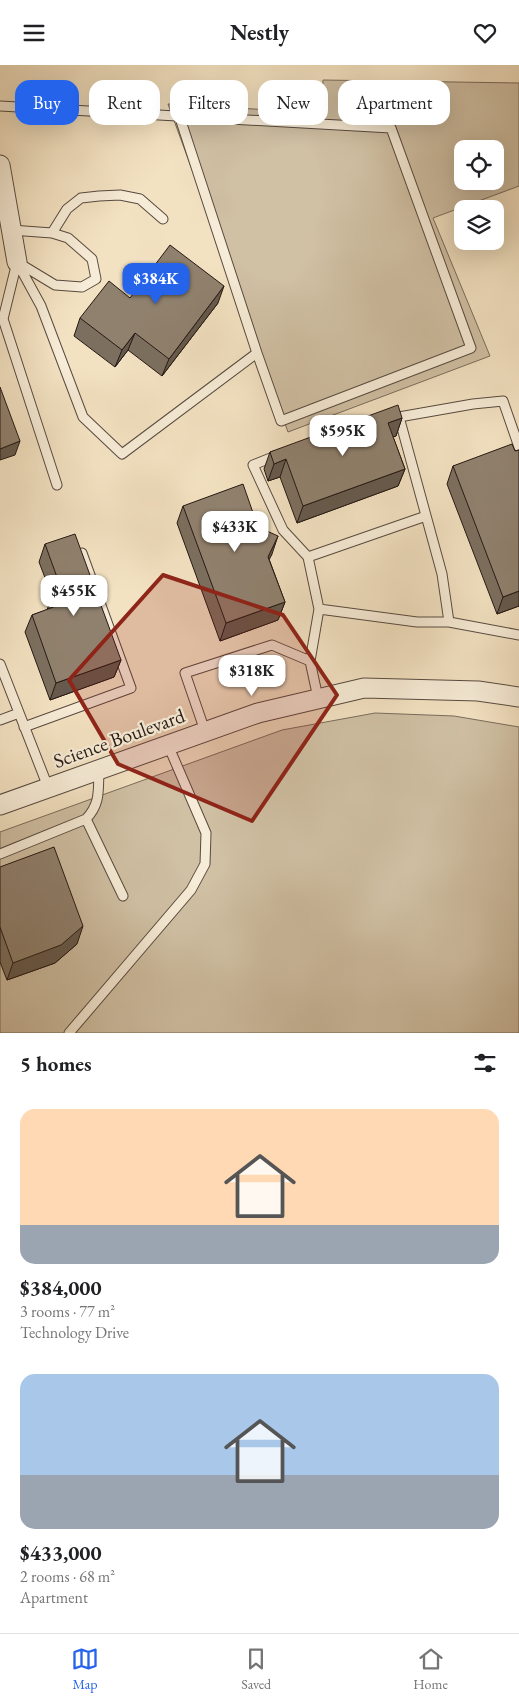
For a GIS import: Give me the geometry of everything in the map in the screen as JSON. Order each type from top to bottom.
[{"type":"street","points":[[0,165],[4,207],[12,230],[17,261]]},
{"type":"street","name":"Science Boulevard","points":[[0,805],[258,713],[364,688],[478,691],[519,697]]},
{"type":"lane","points":[[0,106],[170,115]]},
{"type":"lane","points":[[182,125],[281,421],[471,348],[391,128],[248,119]]},
{"type":"lane","points":[[52,233],[67,209],[81,199],[99,196],[120,195],[140,199],[163,219]]},
{"type":"lane","points":[[12,230],[52,233],[68,238],[92,259],[96,279],[82,287],[55,285],[17,261]]},
{"type":"lane","points":[[17,261],[41,306],[83,417],[122,454],[257,353]]},
{"type":"lane","points":[[17,261],[2,311],[3,319],[57,485]]},
{"type":"lane","points":[[384,415],[400,417],[473,404],[503,401],[519,447]]},
{"type":"lane","points":[[400,417],[442,574],[449,622]]},
{"type":"lane","points":[[290,451],[253,465],[283,530],[308,557],[320,609],[310,661],[318,699]]},
{"type":"lane","points":[[308,557],[426,515]]},
{"type":"lane","points":[[24,727],[131,688],[82,553]]},
{"type":"lane","points":[[320,609],[417,622],[449,622],[519,635]]},
{"type":"lane","points":[[205,731],[186,673],[272,645],[310,661]]},
{"type":"lane","points":[[0,664],[4,681],[19,713],[48,787]]},
{"type":"lane","points":[[0,721],[19,713]]},
{"type":"lane","points":[[69,1033],[191,890],[205,865],[206,833],[168,745]]},
{"type":"lane","points":[[0,854],[86,819],[94,810],[98,801],[99,769]]},
{"type":"lane","points":[[86,819],[123,896]]},
{"type":"highlighted area","points":[[163,575],[283,615],[337,695],[252,821],[118,764],[69,680]]},
{"type":"shaded area","points":[[328,80],[338,80],[338,125],[450,125],[450,82],[519,83],[519,186],[481,200],[454,200],[454,210],[433,218],[490,356],[288,432],[176,125],[248,125],[248,109],[258,109],[258,125],[328,125]]},
{"type":"shaded area","points":[[375,713],[454,716],[519,727],[519,1033],[0,1033],[0,832],[282,730]]},
{"type":"building","points":[[170,245],[224,286],[169,359],[135,333],[122,350],[80,318],[109,281],[130,298]]},
{"type":"building","points":[[0,387],[20,441],[0,449]]},
{"type":"building","points":[[398,405],[402,418],[388,423],[405,469],[303,506],[286,459],[274,464],[270,452]]},
{"type":"building","points":[[512,444],[515,451],[519,450],[519,591],[503,597],[453,466]]},
{"type":"building","points":[[243,484],[258,527],[278,536],[268,557],[285,602],[226,623],[183,506]]},
{"type":"building","points":[[75,534],[121,660],[56,683],[32,615],[56,606],[52,595],[62,591],[45,544]]},
{"type":"building","points":[[54,847],[83,926],[61,945],[13,963],[0,927],[0,867]]}]
